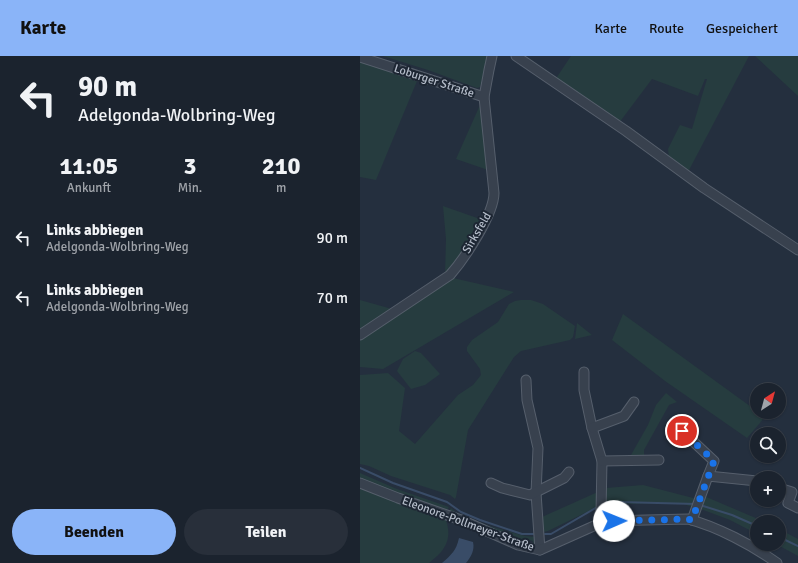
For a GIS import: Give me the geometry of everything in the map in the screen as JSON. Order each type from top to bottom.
[{"type":"street","name":"Sirksfeld","points":[[360,335],[450,275],[457,267],[490,214],[494,201],[494,193],[484,97],[488,70],[492,56]]},
{"type":"street","points":[[516,56],[626,131],[704,188],[798,250]]},
{"type":"street","name":"Loburger Straße","points":[[360,57],[484,97]]},
{"type":"street","points":[[584,372],[584,390],[592,428],[602,461],[601,512],[605,521]]},
{"type":"street","points":[[526,380],[528,400],[538,448],[536,493],[540,550]]},
{"type":"street","points":[[592,428],[624,416],[634,402]]},
{"type":"street","points":[[682,431],[714,461],[692,520]]},
{"type":"street","points":[[602,461],[659,460]]},
{"type":"street","points":[[491,483],[502,488],[530,495],[564,478],[569,472]]},
{"type":"street","points":[[708,476],[750,480]]},
{"type":"street","name":"Eleonore-Pollmeyer-Straße","points":[[360,483],[464,521],[518,545],[540,550],[605,521],[688,519],[701,522],[756,548],[777,563]]},
{"type":"street","points":[[786,490],[792,492],[788,504],[798,508]]},
{"type":"green space","points":[[383,56],[488,56],[480,87],[477,88],[428,70]]},
{"type":"green space","points":[[571,56],[749,56],[688,172],[669,158],[668,149],[680,125],[692,129],[707,79],[705,79],[698,96],[652,79],[619,123],[555,80]]},
{"type":"green space","points":[[755,56],[798,56],[798,96]]},
{"type":"green space","points":[[360,61],[413,78],[412,80],[417,81],[376,180],[360,177]]},
{"type":"green space","points":[[480,105],[488,170],[456,159]]},
{"type":"green space","points":[[443,206],[480,219],[455,263],[445,274],[446,239]]},
{"type":"green space","points":[[453,278],[514,292],[383,369],[360,367],[360,300],[392,309]]},
{"type":"green space","points":[[521,300],[531,300],[543,304],[575,326],[573,337],[570,340],[521,351],[514,357],[468,430],[455,499],[450,495],[391,476],[369,466],[360,464],[360,375],[388,373],[405,388],[399,431],[415,444],[458,395],[473,385],[481,375],[480,369],[467,351],[467,347],[472,340],[498,322],[509,304]]},
{"type":"green space","points":[[623,314],[750,406],[750,419],[763,419],[756,427],[750,427],[750,434],[747,438],[665,381],[612,340]]},
{"type":"green space","points":[[577,323],[592,335],[575,339]]},
{"type":"green space","points":[[415,351],[421,353],[440,374],[425,385],[411,389],[397,371],[403,359]]},
{"type":"green space","points":[[666,393],[677,402],[669,405],[644,450],[644,455],[631,455],[648,425],[656,405]]},
{"type":"green space","points":[[360,473],[397,489],[449,507],[445,512],[360,480]]},
{"type":"green space","points":[[643,485],[697,499],[692,507],[681,503],[619,504],[604,507],[606,488]]},
{"type":"green space","points":[[360,489],[445,518],[448,527],[448,540],[444,548],[429,563],[360,563]]},
{"type":"green space","points":[[600,491],[599,506],[543,532],[542,517]]},
{"type":"green space","points":[[704,496],[750,516],[750,530],[730,520],[698,508]]},
{"type":"green space","points":[[451,508],[455,512],[489,526],[525,536],[536,537],[534,546],[532,546],[533,541],[525,539],[523,543],[520,543],[520,541],[498,534],[448,513]]},
{"type":"green space","points":[[786,533],[798,539],[798,556],[786,549]]},
{"type":"water","points":[[459,538],[473,542],[473,551],[466,563],[442,563],[453,552]]},
{"type":"waterway","points":[[360,468],[393,483],[447,502],[461,512],[480,520],[522,534],[533,534]]},
{"type":"waterway","points":[[604,503],[696,504]]},
{"type":"waterway","points":[[700,505],[732,515],[750,523]]},
{"type":"waterway","points":[[545,534],[551,534],[599,506]]},
{"type":"waterway","points":[[786,540],[798,546]]},
{"type":"route","points":[[614,521],[692,520],[701,500],[714,461],[682,431]]}]
